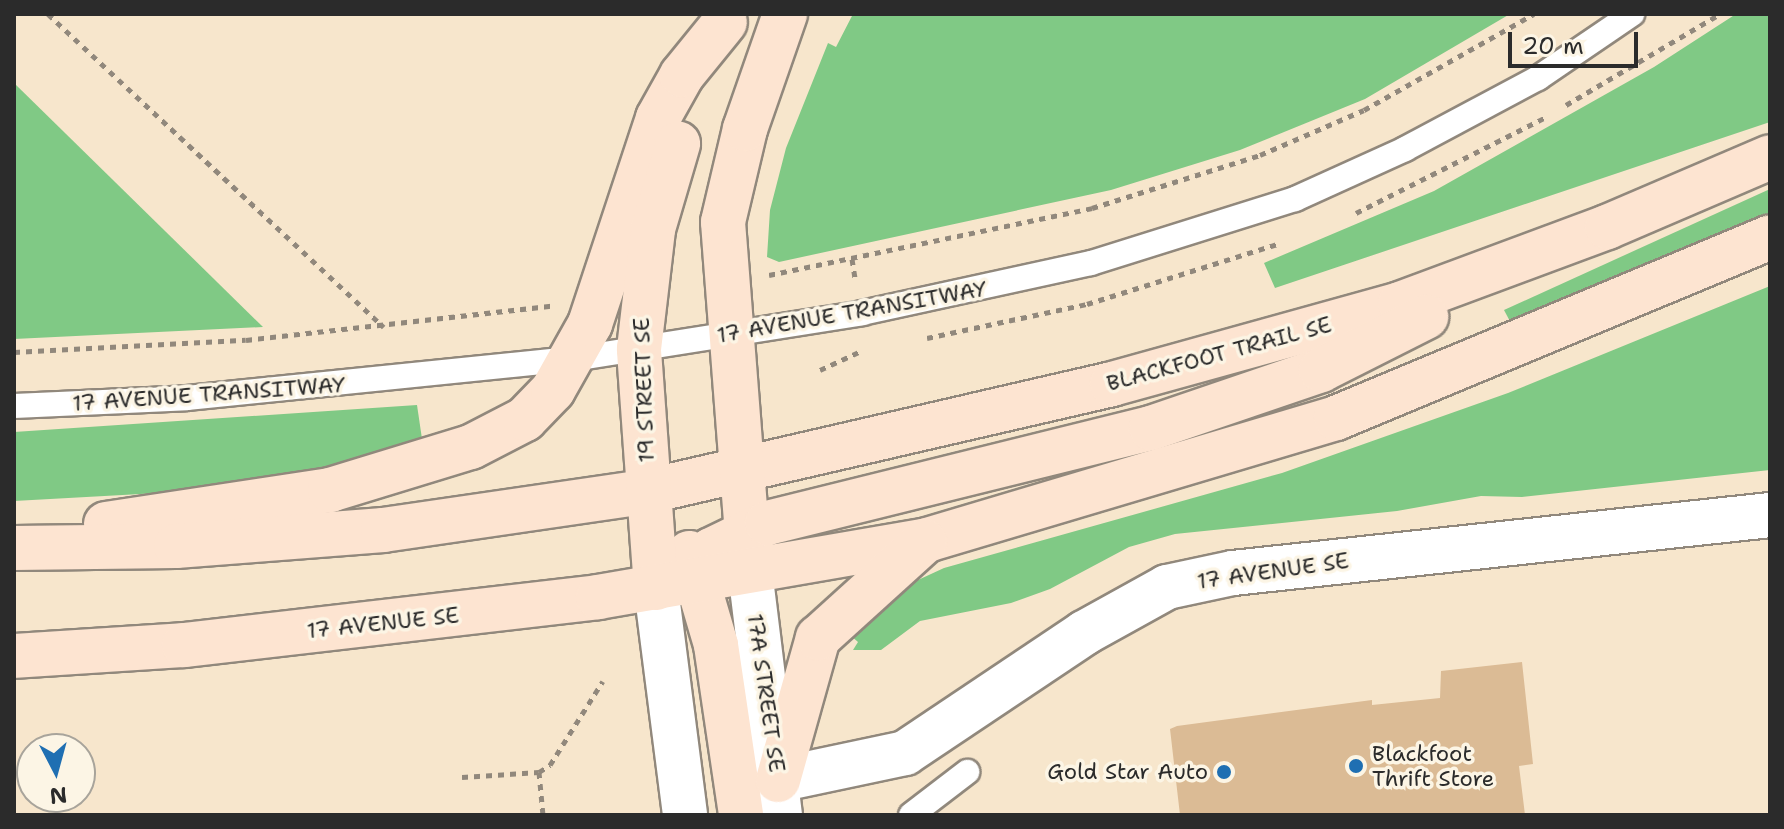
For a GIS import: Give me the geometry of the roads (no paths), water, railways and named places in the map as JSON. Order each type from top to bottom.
[{"type":"main road","points":[[749,552],[729,335],[723,222],[741,142],[785,14]]},
{"type":"main road","points":[[14,536],[330,490],[471,447],[525,419],[553,390],[573,359],[599,301],[616,231],[658,118],[682,75],[728,18]]},
{"type":"main road","name":"19 STREET SE","points":[[728,18],[667,174],[646,268],[639,349],[649,491],[682,577],[716,645],[741,815]]},
{"type":"main road","name":"BLACKFOOT TRAIL SE","points":[[649,491],[742,466],[1112,384],[1400,304],[1607,227],[1770,157]]},
{"type":"main road","points":[[749,552],[843,503],[1151,428],[1321,370],[1607,227]]},
{"type":"main road","points":[[749,552],[927,540],[1336,418],[1770,237]]},
{"type":"main road","points":[[14,548],[176,546],[383,530],[649,491]]},
{"type":"main road","points":[[779,798],[818,638],[927,540]]},
{"type":"main road","name":"17 AVENUE SE","points":[[14,656],[184,645],[682,577],[749,552]]},
{"type":"street","name":"17 AVENUE SE","points":[[779,798],[905,753],[1084,633],[1167,587],[1233,573],[1770,515]]},
{"type":"street","name":"17A STREET SE","points":[[749,552],[779,798]]},
{"type":"street","points":[[682,577],[685,815]]},
{"type":"lane","name":"17 AVENUE TRANSITWAY","points":[[14,406],[187,398],[573,359],[862,313],[1077,267],[1295,199],[1462,120],[1538,78],[1632,14]]},
{"type":"lane","points":[[911,815],[967,772]]},
{"type":"place","name":"Blackfoot Thrift Store","points":[[1356,766]]},
{"type":"place","name":"Gold Star Auto","points":[[1224,772]]}]
